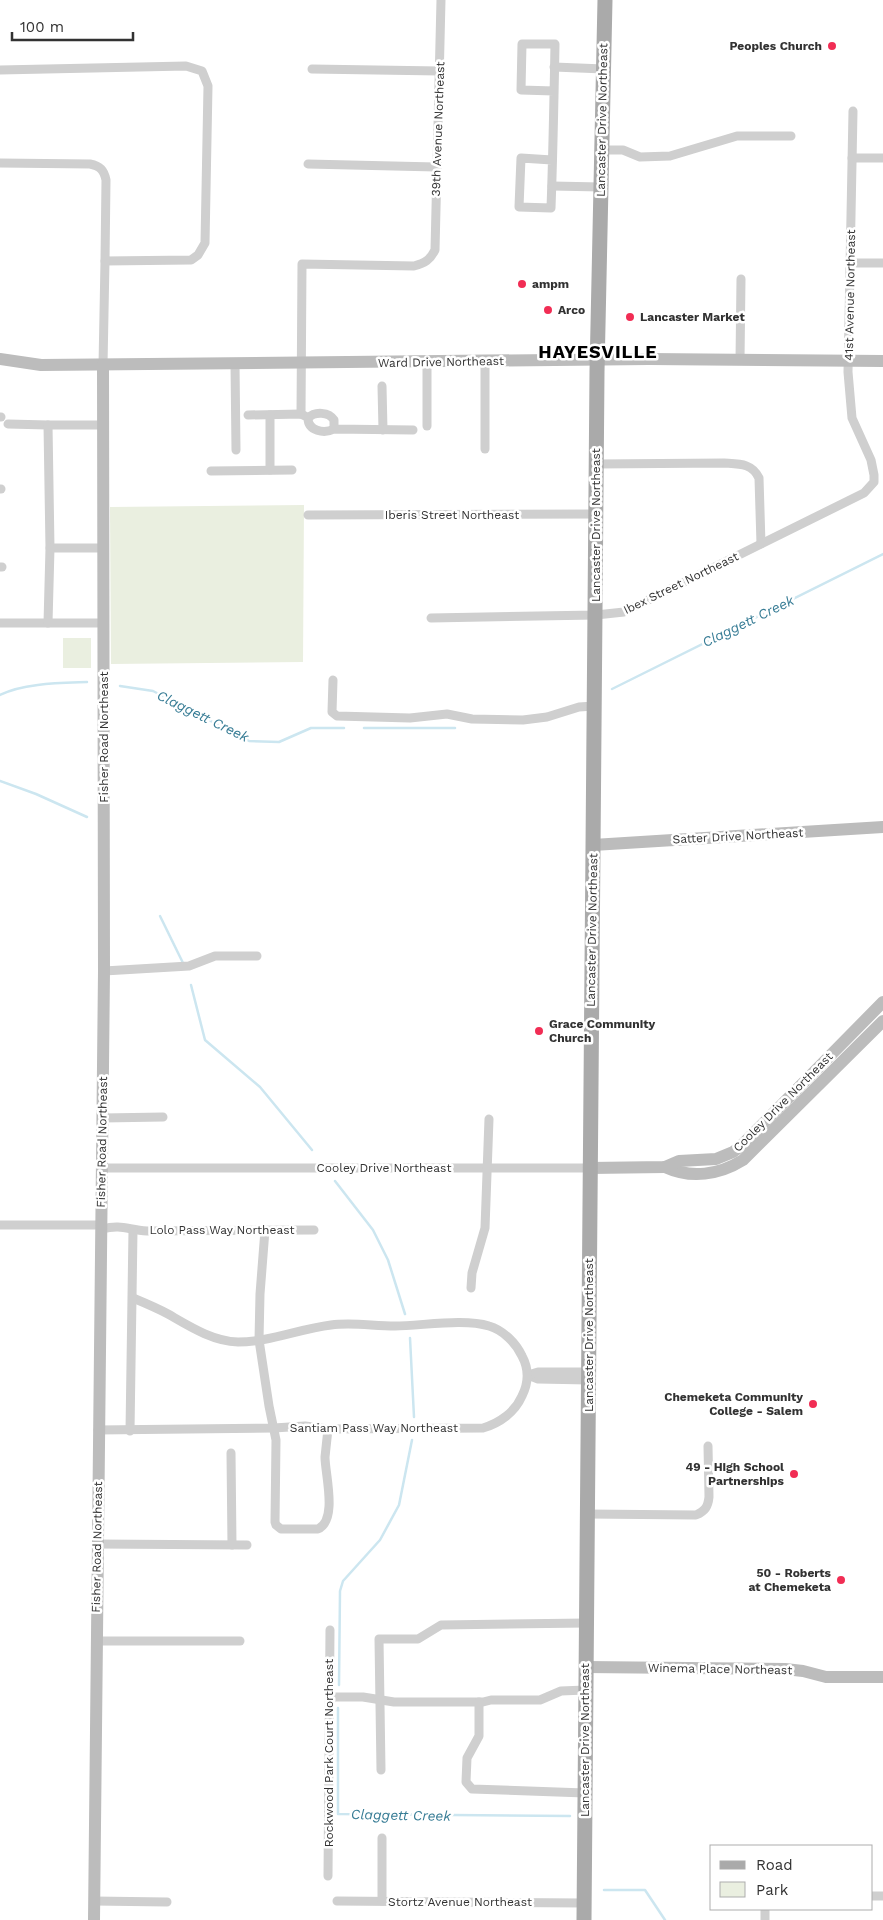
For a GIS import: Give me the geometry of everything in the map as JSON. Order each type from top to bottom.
[{"type":"main road","name":"Lancaster Drive Northeast","points":[[584,1920],[596,514],[605,0]]},
{"type":"street","name":"39th Avenue Northeast","points":[[300,363],[302,264],[414,266],[424,264],[432,257],[435,250],[441,0]]},
{"type":"street","points":[[552,160],[521,158],[519,207],[551,208],[552,186],[555,44],[522,44],[521,90],[554,91]]},
{"type":"street","points":[[0,70],[186,66],[202,71],[206,78],[208,86],[206,215],[205,243],[202,249],[191,260],[183,261],[104,261]]},
{"type":"street","points":[[554,67],[604,69]]},
{"type":"street","points":[[312,69],[440,71]]},
{"type":"street","name":"41st Avenue Northeast","points":[[853,111],[848,360],[852,418],[871,460],[874,475]]},
{"type":"street","points":[[602,150],[624,150],[640,157],[660,157],[670,156],[737,136],[791,136]]},
{"type":"street","points":[[852,158],[883,158]]},
{"type":"street","points":[[0,164],[90,164],[97,165],[101,169],[106,180],[103,364]]},
{"type":"street","points":[[308,164],[436,167]]},
{"type":"street","points":[[552,186],[601,187]]},
{"type":"street","points":[[850,263],[883,263]]},
{"type":"street","points":[[740,360],[741,279]]},
{"type":"street","name":"Ward Drive Northeast","points":[[0,359],[41,365],[598,360],[883,361]]},
{"type":"street","points":[[485,361],[485,449]]},
{"type":"street","points":[[427,362],[427,426]]},
{"type":"street","points":[[300,363],[305,416],[314,429],[326,432],[334,429],[413,430]]},
{"type":"street","name":"Fisher Road Northeast","points":[[94,1920],[104,971],[103,364]]},
{"type":"street","points":[[236,364],[236,450]]},
{"type":"street","points":[[382,386],[383,430]]},
{"type":"street","points":[[270,414],[270,470]]},
{"type":"street","points":[[248,415],[328,415],[334,420],[334,429]]},
{"type":"street","points":[[3,420],[48,424],[103,424]]},
{"type":"street","points":[[48,424],[50,548],[48,623]]},
{"type":"street","points":[[597,464],[743,464],[756,471],[759,478],[761,544]]},
{"type":"street","points":[[211,470],[292,470]]},
{"type":"street","name":"Ibex Street Northeast","points":[[431,618],[596,615],[624,612],[864,493],[874,482],[874,475]]},
{"type":"street","name":"Iberis Street Northeast","points":[[308,516],[596,514]]},
{"type":"street","points":[[50,548],[103,548]]},
{"type":"street","points":[[0,623],[103,623]]},
{"type":"street","points":[[333,680],[332,712],[337,716],[410,718],[447,714],[472,719],[523,720],[547,717],[579,707],[594,706]]},
{"type":"street","name":"Satter Drive Northeast","points":[[593,845],[883,827]]},
{"type":"street","points":[[104,971],[189,966],[215,956],[257,956]]},
{"type":"street","name":"Cooley Drive Northeast","points":[[102,1168],[665,1167],[679,1161],[716,1159],[741,1146],[883,1002]]},
{"type":"street","name":"Cooley Drive Northeast","points":[[665,1167],[679,1174],[707,1173],[726,1170],[743,1160],[883,1021]]},
{"type":"street","points":[[103,1118],[163,1117]]},
{"type":"street","points":[[470,1288],[472,1273],[485,1228],[489,1119]]},
{"type":"street","name":"Lolo Pass Way Northeast","points":[[0,1226],[124,1226],[134,1230],[314,1230]]},
{"type":"street","points":[[130,1431],[134,1230]]},
{"type":"street","points":[[266,1230],[260,1294],[259,1340],[276,1445],[275,1522],[281,1530],[318,1529],[325,1522],[330,1495],[325,1458],[328,1429]]},
{"type":"street","points":[[134,1298],[166,1313],[189,1327],[209,1335],[236,1342],[259,1340],[314,1328],[344,1324],[394,1326],[478,1324],[497,1330],[512,1342],[524,1359],[528,1375],[538,1379],[588,1376]]},
{"type":"street","name":"Santiam Pass Way Northeast","points":[[98,1430],[130,1431],[305,1426],[328,1429],[483,1428],[499,1422],[516,1406],[525,1389],[528,1375]]},
{"type":"street","points":[[587,1514],[696,1515],[702,1513],[708,1505],[709,1497],[708,1446]]},
{"type":"street","points":[[231,1453],[232,1545]]},
{"type":"street","points":[[97,1544],[247,1545]]},
{"type":"street","points":[[381,1770],[379,1638],[422,1638],[441,1625],[586,1622]]},
{"type":"street","name":"Rockwood Park Court Northeast","points":[[328,1876],[330,1630]]},
{"type":"street","points":[[96,1642],[240,1642]]},
{"type":"street","name":"Winema Place Northeast","points":[[586,1667],[785,1669],[826,1677],[883,1678]]},
{"type":"street","points":[[330,1697],[438,1703],[479,1702],[491,1700],[540,1700],[561,1691],[585,1690]]},
{"type":"street","points":[[479,1702],[479,1736],[466,1761],[466,1782],[472,1790],[585,1793]]},
{"type":"street","points":[[382,1838],[382,1901]]},
{"type":"street","points":[[94,1901],[167,1902]]},
{"type":"street","name":"Stortz Avenue Northeast","points":[[336,1902],[584,1902]]},
{"type":"green space","points":[[304,505],[303,662],[111,664],[110,507]]},
{"type":"green space","points":[[63,638],[91,638],[91,668],[63,668]]},
{"type":"waterway","name":"Claggett Creek","points":[[612,689],[883,554]]},
{"type":"waterway","name":"Claggett Creek","points":[[0,695],[31,686],[87,682]]},
{"type":"waterway","name":"Claggett Creek","points":[[120,686],[153,691],[249,741],[279,742],[311,728],[344,728]]},
{"type":"waterway","name":"Claggett Creek","points":[[364,728],[455,728]]},
{"type":"waterway","name":"Claggett Creek","points":[[0,781],[36,794],[87,817]]},
{"type":"waterway","name":"Claggett Creek","points":[[160,916],[183,963]]},
{"type":"waterway","name":"Claggett Creek","points":[[191,985],[205,1040],[260,1087],[312,1150]]},
{"type":"waterway","name":"Claggett Creek","points":[[335,1181],[373,1230],[388,1260],[405,1314]]},
{"type":"waterway","name":"Claggett Creek","points":[[410,1338],[414,1417]]},
{"type":"waterway","name":"Claggett Creek","points":[[339,1685],[340,1591],[343,1581],[380,1540],[399,1505],[412,1440]]},
{"type":"waterway","name":"Claggett Creek","points":[[338,1708],[338,1814],[570,1816]]},
{"type":"waterway","name":"Claggett Creek","points":[[604,1890],[645,1890],[665,1920]]},
{"type":"place","name":"Peoples Church","points":[[832,46]]},
{"type":"place","name":"ampm","points":[[522,284]]},
{"type":"place","name":"Arco","points":[[548,310]]},
{"type":"place","name":"Lancaster Market","points":[[630,317]]},
{"type":"place","name":"Grace Community Church","points":[[539,1031]]},
{"type":"place","name":"Chemeketa Community College - Salem","points":[[813,1404]]},
{"type":"place","name":"49 - High School Partnerships","points":[[794,1474]]},
{"type":"place","name":"50 - Roberts at Chemeketa","points":[[841,1580]]},
{"type":"district","name":"HAYESVILLE","points":[[598,352]]}]
